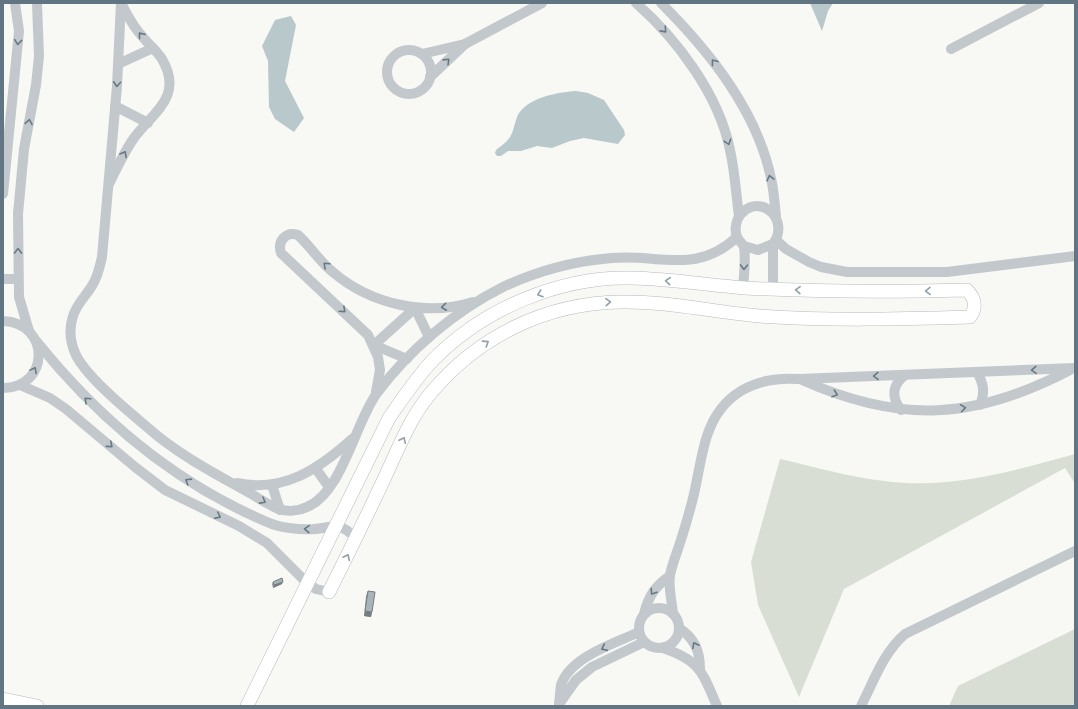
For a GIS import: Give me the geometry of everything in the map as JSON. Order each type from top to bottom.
[{"type":"main road","points":[[247,706],[389,418],[409,388],[433,360],[455,341],[491,315],[538,294],[559,288],[595,280],[631,278],[744,288],[870,292],[966,290],[972,297],[975,305],[970,317],[865,320],[759,316],[622,302],[583,305],[560,309],[530,319],[501,333],[475,350],[451,371],[430,395],[412,421],[329,592]]},
{"type":"main road","points":[[3,699],[37,706]]},
{"type":"street","points":[[3,194],[19,31],[16,3]]},
{"type":"street","points":[[37,3],[39,56],[23,164],[18,214],[18,279],[23,314],[29,331],[84,397],[116,426],[170,469],[210,494],[274,525],[314,529],[337,526],[348,531],[356,539]]},
{"type":"street","points":[[121,3],[115,106],[106,189],[102,257],[93,283],[74,313],[70,327],[71,340],[75,354],[83,365],[115,399],[151,430],[189,458],[280,510],[289,511],[308,507],[317,502],[330,487],[349,452],[352,439],[376,394],[407,358],[429,337],[482,299],[523,278],[567,265],[589,260],[635,257],[682,261],[694,260],[718,252],[737,237]]},
{"type":"street","points":[[106,189],[135,137],[164,104],[168,93],[169,80],[167,68],[161,58],[130,21],[121,3]]},
{"type":"street","points":[[636,3],[662,28],[677,46],[699,78],[714,105],[730,149],[739,216],[736,226],[737,237],[744,246],[758,250],[774,242]]},
{"type":"street","points":[[661,3],[701,44],[728,82],[740,102],[760,144],[772,183],[779,231],[774,242],[773,289]]},
{"type":"street","points":[[951,49],[1039,3]]},
{"type":"street","points":[[430,77],[431,69],[428,60],[422,54],[409,50],[396,54],[388,65],[388,79],[397,90],[410,94],[423,89],[430,77],[465,44],[538,4]]},
{"type":"street","points":[[422,54],[465,44]]},
{"type":"street","points":[[118,64],[153,48]]},
{"type":"street","points":[[115,106],[148,123]]},
{"type":"street","points":[[739,216],[747,209],[758,207],[768,209],[776,217]]},
{"type":"street","points":[[376,394],[380,370],[374,345],[359,325],[281,253],[280,245],[283,238],[290,234],[298,235],[334,273],[368,294],[386,301],[415,308],[434,308],[456,306],[482,299]]},
{"type":"street","points":[[774,242],[809,262],[821,267],[847,272],[947,272],[1075,256]]},
{"type":"street","points":[[744,246],[744,288]]},
{"type":"street","points":[[3,279],[18,279]]},
{"type":"street","points":[[415,308],[429,337]]},
{"type":"street","points":[[374,345],[415,308]]},
{"type":"street","points":[[3,321],[17,323],[29,331]]},
{"type":"street","points":[[3,388],[20,385],[35,371],[39,352],[37,342]]},
{"type":"street","points":[[374,345],[407,358]]},
{"type":"street","points":[[663,648],[673,643],[677,639],[679,628],[673,614],[670,576],[697,484],[706,437],[713,421],[722,407],[734,395],[749,386],[765,380],[782,378],[799,379],[1074,368]]},
{"type":"street","points":[[799,379],[832,393],[866,404],[901,410],[954,409],[980,405],[1031,389],[1074,368]]},
{"type":"street","points":[[977,372],[982,379],[984,388],[980,405]]},
{"type":"street","points":[[901,410],[896,403],[894,395],[895,387],[899,380],[905,375]]},
{"type":"street","points":[[20,385],[50,398],[66,409],[135,467],[166,490],[239,526],[266,543],[307,583],[316,589],[329,592]]},
{"type":"street","points":[[229,482],[243,485],[272,485],[295,479],[316,469],[352,439]]},
{"type":"street","points":[[316,469],[330,487]]},
{"type":"street","points":[[272,485],[280,510]]},
{"type":"street","points":[[861,706],[886,656],[894,644],[905,634],[1075,551]]},
{"type":"street","points":[[670,576],[652,592],[641,620],[639,632],[644,642],[653,648],[663,648],[683,656],[700,669]]},
{"type":"street","points":[[644,614],[659,608],[673,614]]},
{"type":"street","points":[[679,628],[687,633],[698,649],[700,669],[717,706]]},
{"type":"street","points":[[558,705],[562,685],[576,664],[597,651],[639,632]]},
{"type":"street","points":[[558,705],[583,673],[592,666],[644,642]]},
{"type":"street","points":[[576,664],[583,673]]},
{"type":"shaded area","points":[[810,3],[833,3],[828,11],[822,31]]},
{"type":"shaded area","points":[[291,16],[296,25],[285,81],[304,118],[294,132],[275,119],[269,107],[268,61],[262,46],[275,20]]},
{"type":"shaded area","points":[[576,91],[588,93],[604,100],[624,130],[625,135],[618,144],[584,138],[570,141],[552,148],[537,146],[521,151],[508,151],[501,156],[497,156],[495,153],[496,150],[509,139],[517,117],[521,110],[527,105],[543,97]]},
{"type":"shaded area","points":[[1075,454],[1074,482],[1065,468],[844,589],[799,697],[758,605],[751,562],[780,459],[871,479],[908,483],[933,483],[981,477],[1028,467]]},
{"type":"shaded area","points":[[1075,629],[1075,706],[949,706],[958,686]]},
{"type":"building","points":[[282,578],[283,582],[274,585],[273,582]]},
{"type":"building","points":[[368,591],[375,592],[372,612],[365,611]]}]
